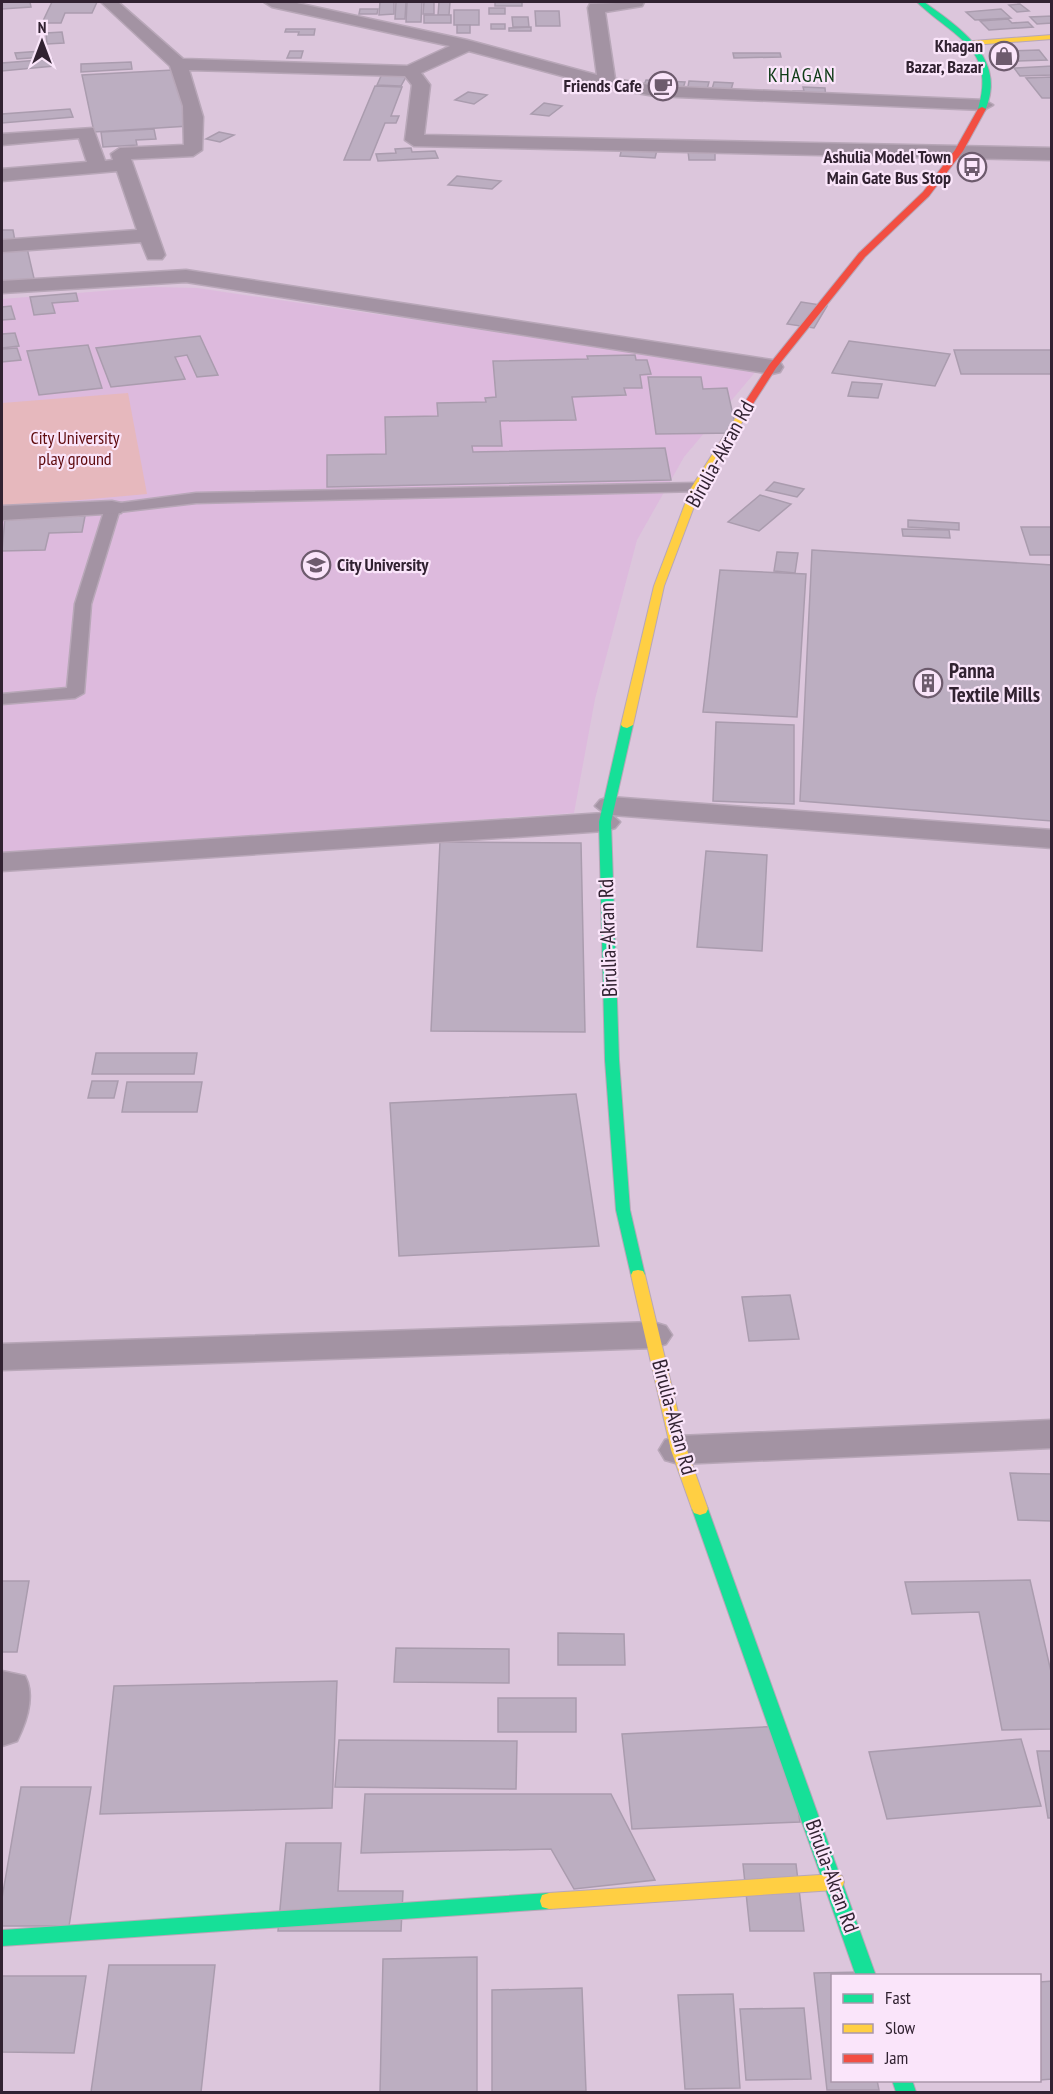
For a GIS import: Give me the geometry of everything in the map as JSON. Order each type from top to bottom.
[{"type":"main road","name":"Birulia-Akran Rd","points":[[865,1974],[835,1882],[740,1626],[679,1450],[623,1210],[612,1059],[607,814],[629,709],[659,586],[696,488],[772,367],[862,255],[926,194],[959,151],[984,105],[987,78],[983,62],[972,44],[920,2]]},
{"type":"main road","points":[[972,44],[1052,37]]},
{"type":"main road","points":[[2,1938],[835,1882]]},
{"type":"street","points":[[109,2],[178,64],[183,75],[197,133],[193,150],[120,154],[162,278]]},
{"type":"street","points":[[272,2],[467,45],[607,83],[655,91],[742,97],[984,105]]},
{"type":"street","points":[[607,83],[596,8],[636,2]]},
{"type":"street","points":[[178,64],[410,71],[467,45]]},
{"type":"street","points":[[410,71],[421,85],[414,140],[1052,154]]},
{"type":"street","points":[[2,140],[86,132],[98,167]]},
{"type":"street","points":[[2,175],[124,165]]},
{"type":"street","points":[[2,246],[149,235]]},
{"type":"street","points":[[2,287],[186,276],[772,367]]},
{"type":"street","points":[[2,513],[112,508]]},
{"type":"street","points":[[2,862],[607,814],[1052,839]]},
{"type":"street","points":[[2,1357],[653,1335]]},
{"type":"street","points":[[679,1450],[1052,1434]]},
{"type":"street","points":[[2,1688],[10,1688],[2,1728]]},
{"type":"lane","points":[[2,699],[75,693],[83,604],[112,508],[196,498],[696,488]]},
{"type":"shaded area","name":"City University","points":[[153,287],[197,288],[757,370],[684,457],[637,540],[595,699],[574,813],[2,853],[2,299]]},
{"type":"green space","name":"City University play ground","points":[[128,393],[147,494],[2,507],[2,403]]},
{"type":"building","points":[[2,2],[30,2],[31,7],[2,9]]},
{"type":"building","points":[[52,2],[97,2],[92,13],[65,13],[61,23],[42,23]]},
{"type":"building","points":[[380,2],[394,2],[394,14],[379,15]]},
{"type":"building","points":[[396,2],[406,2],[405,19],[395,19]]},
{"type":"building","points":[[407,2],[422,2],[421,22],[406,22]]},
{"type":"building","points":[[424,2],[434,2],[434,14],[423,14]]},
{"type":"building","points":[[439,2],[450,2],[449,15],[438,15]]},
{"type":"building","points":[[495,2],[522,2],[522,6],[495,6]]},
{"type":"building","points":[[1020,4],[1029,11],[1017,12],[1009,5]]},
{"type":"building","points":[[489,8],[505,8],[505,14],[489,14]]},
{"type":"building","points":[[360,9],[378,9],[377,14],[359,14]]},
{"type":"building","points":[[1001,9],[1011,18],[975,20],[966,12]]},
{"type":"building","points":[[454,10],[479,10],[479,25],[454,25]]},
{"type":"building","points":[[535,11],[559,11],[560,26],[536,26]]},
{"type":"building","points":[[424,15],[451,15],[451,23],[424,23]]},
{"type":"building","points":[[1052,16],[1052,23],[1037,24],[1030,17]]},
{"type":"building","points":[[512,17],[528,17],[529,27],[513,27]]},
{"type":"building","points":[[1008,19],[1012,23],[1028,22],[1033,27],[989,30],[980,21]]},
{"type":"building","points":[[491,24],[505,24],[505,29],[491,29]]},
{"type":"building","points":[[457,25],[470,25],[470,33],[457,33]]},
{"type":"building","points":[[531,27],[531,31],[509,31],[509,28]]},
{"type":"building","points":[[286,29],[315,29],[314,35],[298,35],[299,32],[285,32]]},
{"type":"building","points":[[62,32],[64,43],[47,44],[46,33]]},
{"type":"building","points":[[1039,50],[1047,60],[1018,61],[1011,51]]},
{"type":"building","points":[[42,51],[44,57],[17,59],[15,53]]},
{"type":"building","points":[[290,51],[303,51],[301,58],[287,58]]},
{"type":"building","points":[[733,53],[780,53],[781,57],[734,58]]},
{"type":"building","points":[[52,59],[54,66],[2,71],[2,63]]},
{"type":"building","points":[[131,62],[132,69],[81,72],[81,64]]},
{"type":"building","points":[[1052,66],[1052,75],[1020,76],[1014,68]]},
{"type":"building","points":[[173,70],[189,126],[94,132],[82,75]]},
{"type":"building","points":[[382,74],[407,75],[401,86],[377,85]]},
{"type":"building","points":[[1052,77],[1052,98],[1042,98],[1026,78]]},
{"type":"building","name":"Friends Cafe","points":[[646,80],[685,82],[682,92],[642,90]]},
{"type":"building","points":[[689,81],[709,82],[706,93],[687,92]]},
{"type":"building","points":[[714,82],[733,83],[731,90],[712,89]]},
{"type":"building","points":[[375,86],[402,87],[391,116],[399,116],[396,123],[385,123],[370,160],[344,160]]},
{"type":"building","points":[[803,87],[825,88],[826,100],[793,94],[793,91],[804,91]]},
{"type":"building","points":[[468,92],[487,95],[474,104],[455,100]]},
{"type":"building","points":[[544,103],[562,106],[549,116],[531,114]]},
{"type":"building","points":[[70,109],[73,117],[2,123],[2,114]]},
{"type":"building","points":[[154,129],[156,139],[136,140],[137,145],[103,147],[101,132]]},
{"type":"building","points":[[219,132],[234,135],[220,142],[206,139]]},
{"type":"building","points":[[411,148],[412,152],[435,151],[438,158],[378,161],[376,154],[396,153],[395,149]]},
{"type":"building","points":[[622,148],[657,150],[655,158],[620,156]]},
{"type":"building","points":[[688,151],[715,152],[715,160],[689,160]]},
{"type":"building","points":[[457,176],[501,181],[492,189],[448,185]]},
{"type":"building","points":[[2,230],[13,230],[15,241],[2,242]]},
{"type":"building","points":[[27,248],[36,287],[2,290],[2,250]]},
{"type":"building","points":[[76,293],[78,301],[52,303],[55,313],[34,315],[30,297]]},
{"type":"building","points":[[801,302],[827,306],[814,328],[787,324]]},
{"type":"building","points":[[11,306],[15,319],[2,320],[2,307]]},
{"type":"building","points":[[15,333],[19,346],[2,348],[2,334]]},
{"type":"building","points":[[200,336],[218,375],[197,377],[187,355],[175,357],[185,379],[111,387],[96,348]]},
{"type":"building","points":[[849,341],[950,354],[935,386],[832,373]]},
{"type":"building","points":[[88,345],[102,388],[39,395],[27,351]]},
{"type":"building","points":[[17,348],[21,360],[2,362],[2,349]]},
{"type":"building","points":[[954,350],[1052,350],[1052,374],[961,374]]},
{"type":"building","points":[[635,355],[636,360],[647,360],[651,374],[640,375],[642,388],[624,388],[626,395],[572,397],[576,420],[500,421],[502,446],[472,446],[473,452],[665,448],[671,480],[327,487],[327,455],[386,454],[385,417],[438,416],[437,403],[486,402],[485,398],[496,397],[493,361],[588,359],[587,356]]},
{"type":"building","points":[[648,377],[701,377],[703,389],[727,388],[737,433],[656,434]]},
{"type":"building","points":[[852,382],[882,384],[878,398],[848,396]]},
{"type":"building","points":[[774,482],[804,489],[797,497],[766,490]]},
{"type":"building","points":[[760,495],[791,504],[759,531],[728,522]]},
{"type":"building","points":[[85,516],[82,532],[49,533],[45,550],[2,551],[5,517]]},
{"type":"building","points":[[908,520],[959,523],[959,530],[908,527]]},
{"type":"building","points":[[1021,527],[1052,527],[1052,555],[1030,555]]},
{"type":"building","points":[[902,529],[949,530],[950,538],[903,536]]},
{"type":"building","name":"Panna Textile Mills","points":[[812,550],[1052,565],[1052,821],[800,801]]},
{"type":"building","points":[[777,552],[798,553],[795,573],[774,571]]},
{"type":"building","points":[[720,570],[806,574],[797,717],[703,712]]},
{"type":"building","points":[[716,722],[794,725],[794,804],[713,801]]},
{"type":"building","points":[[440,842],[581,843],[585,1032],[431,1031]]},
{"type":"building","points":[[706,851],[767,855],[762,951],[697,947]]},
{"type":"building","points":[[96,1053],[197,1053],[194,1074],[92,1074]]},
{"type":"building","points":[[92,1081],[118,1081],[114,1098],[88,1098]]},
{"type":"building","points":[[127,1082],[202,1082],[197,1112],[122,1112]]},
{"type":"building","points":[[576,1094],[599,1246],[399,1256],[390,1103]]},
{"type":"building","points":[[790,1295],[799,1339],[749,1341],[742,1297]]},
{"type":"building","points":[[1010,1473],[1052,1474],[1052,1521],[1018,1520]]},
{"type":"building","points":[[1030,1580],[1052,1676],[1052,1729],[1002,1730],[979,1612],[912,1614],[905,1582]]},
{"type":"building","points":[[2,1581],[29,1581],[17,1652],[2,1652]]},
{"type":"building","points":[[558,1633],[624,1634],[625,1665],[558,1665]]},
{"type":"building","points":[[396,1648],[509,1649],[509,1683],[394,1682]]},
{"type":"building","points":[[337,1681],[332,1808],[100,1814],[114,1686]]},
{"type":"building","points":[[498,1698],[576,1698],[576,1732],[498,1732]]},
{"type":"building","points":[[784,1726],[800,1822],[632,1829],[622,1734]]},
{"type":"building","points":[[1021,1739],[1041,1806],[887,1819],[869,1752]]},
{"type":"building","points":[[339,1740],[517,1741],[516,1789],[335,1787]]},
{"type":"building","points":[[1037,1751],[1052,1751],[1052,1818],[1048,1818]]},
{"type":"building","points":[[21,1787],[91,1787],[69,1926],[2,1926],[2,1898]]},
{"type":"building","points":[[365,1794],[611,1794],[655,1880],[574,1889],[551,1849],[361,1853]]},
{"type":"building","points":[[286,1843],[341,1843],[338,1891],[403,1891],[401,1931],[278,1931]]},
{"type":"building","points":[[743,1864],[796,1864],[804,1931],[750,1931]]},
{"type":"building","points":[[477,1957],[477,2092],[380,2092],[383,1959]]},
{"type":"building","points":[[109,1965],[215,1965],[201,2092],[91,2092]]},
{"type":"building","points":[[863,1972],[863,1974],[831,1974],[831,2082],[877,2082],[879,2090],[827,2090],[814,1973]]},
{"type":"building","points":[[2,1976],[86,1976],[74,2053],[2,2052]]},
{"type":"building","points":[[1052,1981],[1052,2079],[1041,2080],[1041,1982]]},
{"type":"building","points":[[582,1988],[586,2091],[492,2092],[492,1990]]},
{"type":"building","points":[[733,1994],[740,2088],[685,2089],[678,1995]]},
{"type":"building","points":[[804,2008],[811,2079],[746,2080],[740,2009]]},
{"type":"traffic: fast","points":[[920,2],[960,33],[982,59],[987,74],[988,91],[982,109]]},
{"type":"traffic: fast","points":[[627,725],[605,822],[612,1060],[623,1210],[638,1275]]},
{"type":"traffic: fast","points":[[700,1509],[865,1974]]},
{"type":"traffic: fast","points":[[2,1938],[549,1901]]},
{"type":"traffic: fast","points":[[903,2082],[906,2092]]},
{"type":"traffic: slow","points":[[973,43],[1052,37]]},
{"type":"traffic: slow","points":[[627,725],[659,586],[696,488],[746,408]]},
{"type":"traffic: slow","points":[[638,1275],[679,1450],[700,1509]]},
{"type":"traffic: slow","points":[[549,1901],[835,1882]]},
{"type":"traffic: jam","points":[[746,408],[772,367],[862,255],[926,194],[959,151],[982,109]]},
{"type":"place","name":"Khagan Bazar, Bazar","points":[[1004,56]]},
{"type":"place","name":"Friends Cafe","points":[[663,86]]},
{"type":"place","name":"Ashulia Model Town Main Gate Bus Stop","points":[[972,167]]},
{"type":"place","name":"City University","points":[[316,565]]},
{"type":"place","name":"Panna Textile Mills","points":[[928,683]]},
{"type":"district","name":"KHAGAN","points":[[802,75]]}]
